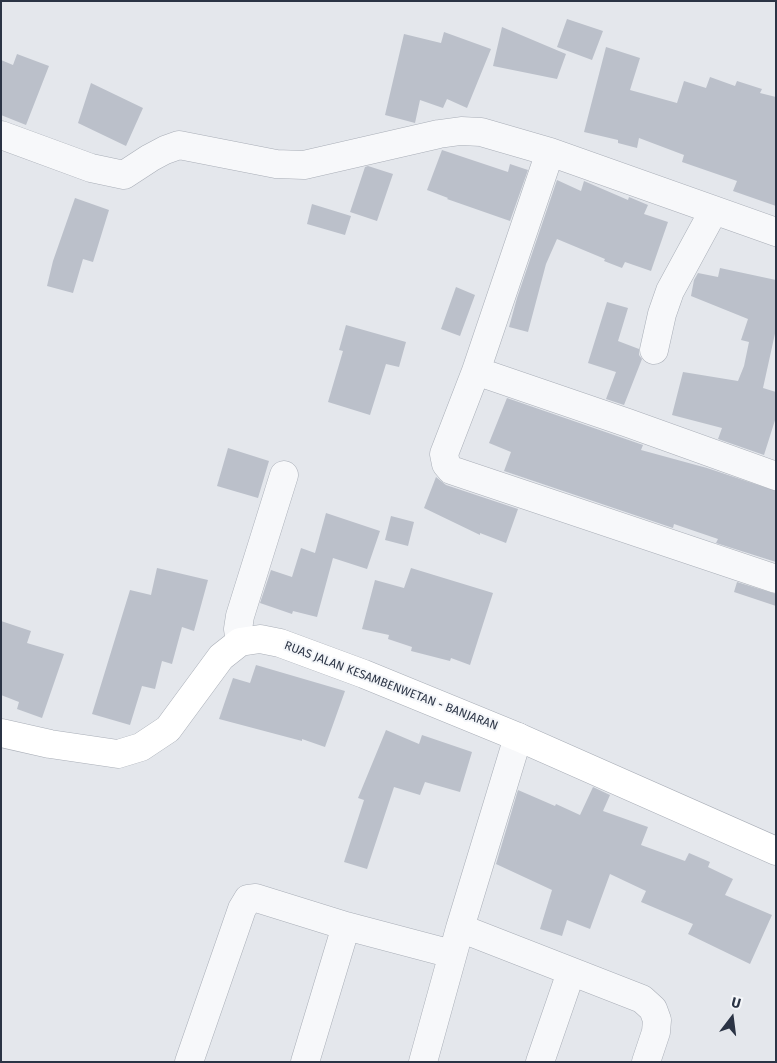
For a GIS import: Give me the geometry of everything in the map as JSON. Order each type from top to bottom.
[{"type":"main road","name":"RUAS JALAN KESAMBENWETAN - BANJARAN","points":[[240,642],[260,639],[280,643],[364,674],[518,737],[776,851]]},
{"type":"main road","points":[[1,733],[50,744],[118,754],[141,747],[168,729],[221,657],[240,642]]},
{"type":"street","points":[[1,135],[91,168],[124,175],[165,150],[179,145],[276,164],[304,165],[439,134],[461,131],[481,132],[550,152],[776,232]]},
{"type":"street","points":[[550,152],[476,371],[444,454],[446,464],[451,470],[776,579]]},
{"type":"street","points":[[654,350],[662,314],[670,291],[714,210]]},
{"type":"street","points":[[476,371],[776,476]]},
{"type":"street","points":[[240,642],[238,629],[240,616],[284,475]]},
{"type":"street","points":[[423,1062],[452,954],[518,737]]},
{"type":"street","points":[[189,1062],[242,909],[248,900],[256,898],[346,926],[452,954]]},
{"type":"street","points":[[305,1062],[346,926]]},
{"type":"street","points":[[460,928],[642,999],[653,1009],[657,1020],[656,1032],[646,1062]]},
{"type":"street","points":[[540,1062],[571,972]]},
{"type":"building","points":[[567,19],[603,31],[592,60],[557,47]]},
{"type":"building","points":[[502,27],[566,54],[557,79],[493,66]]},
{"type":"building","points":[[444,32],[491,49],[467,108],[447,99],[443,108],[420,100],[415,123],[385,115],[404,34],[441,43]]},
{"type":"building","points":[[606,47],[640,58],[630,90],[677,103],[684,81],[706,88],[710,77],[735,86],[737,81],[762,89],[760,93],[776,97],[776,206],[733,191],[737,181],[682,162],[684,155],[639,138],[637,148],[618,143],[618,140],[584,132]]},
{"type":"building","points":[[17,54],[49,66],[26,125],[1,115],[1,60],[13,65]]},
{"type":"building","points":[[91,83],[143,108],[126,146],[78,123]]},
{"type":"building","points":[[442,150],[508,172],[510,164],[528,170],[510,221],[427,190]]},
{"type":"building","points":[[368,166],[393,174],[377,221],[350,212],[365,167]]},
{"type":"building","points":[[557,180],[581,191],[584,181],[628,200],[629,197],[648,205],[644,214],[668,222],[651,271],[625,262],[622,268],[557,239],[546,264],[528,332],[509,327]]},
{"type":"building","points":[[75,198],[109,210],[93,262],[83,259],[73,293],[47,286],[53,261]]},
{"type":"building","points":[[312,204],[351,216],[345,235],[307,224]]},
{"type":"building","points":[[720,268],[776,280],[776,329],[763,388],[776,392],[776,417],[764,455],[718,439],[722,428],[672,415],[683,372],[738,381],[744,366],[749,342],[741,340],[748,319],[691,296],[694,280],[698,273],[718,277]]},
{"type":"building","points":[[456,287],[475,295],[460,336],[441,329]]},
{"type":"building","points":[[607,302],[628,308],[618,341],[639,349],[639,355],[642,359],[624,405],[606,399],[616,372],[588,363]]},
{"type":"building","points":[[346,325],[406,342],[399,367],[386,364],[370,415],[328,402],[343,351],[339,350]]},
{"type":"building","points":[[507,398],[643,445],[641,450],[707,468],[776,491],[776,562],[716,543],[718,539],[674,524],[673,528],[504,471],[511,452],[489,443]]},
{"type":"building","points":[[228,448],[269,461],[258,498],[217,486]]},
{"type":"building","points":[[436,477],[446,485],[518,509],[506,543],[480,533],[480,535],[424,508]]},
{"type":"building","points":[[326,513],[380,531],[367,569],[333,558],[317,617],[293,611],[292,614],[260,603],[271,570],[292,577],[301,548],[315,553]]},
{"type":"building","points":[[391,516],[414,522],[408,546],[385,540]]},
{"type":"building","points":[[157,568],[208,580],[194,631],[182,627],[172,664],[162,661],[155,689],[142,686],[130,725],[92,714],[130,590],[151,595]]},
{"type":"building","points":[[411,568],[493,593],[470,665],[451,658],[450,661],[411,651],[412,647],[388,639],[389,635],[362,629],[375,580],[404,588]]},
{"type":"building","points":[[737,582],[776,594],[776,606],[734,592]]},
{"type":"building","points":[[1,621],[31,631],[27,643],[64,654],[42,718],[17,709],[19,702],[1,695]]},
{"type":"building","points":[[256,665],[345,691],[325,747],[302,739],[302,741],[219,719],[233,678],[250,683]]},
{"type":"building","points":[[386,730],[419,744],[422,735],[472,752],[460,792],[425,782],[420,795],[394,787],[367,869],[344,862],[364,800],[358,798]]},
{"type":"building","points":[[593,787],[610,795],[603,811],[648,827],[641,845],[685,861],[689,853],[710,862],[708,867],[733,879],[725,895],[772,915],[750,964],[688,934],[693,924],[641,902],[646,891],[610,874],[590,929],[567,920],[562,936],[540,929],[552,890],[496,864],[518,790],[580,815]]}]
